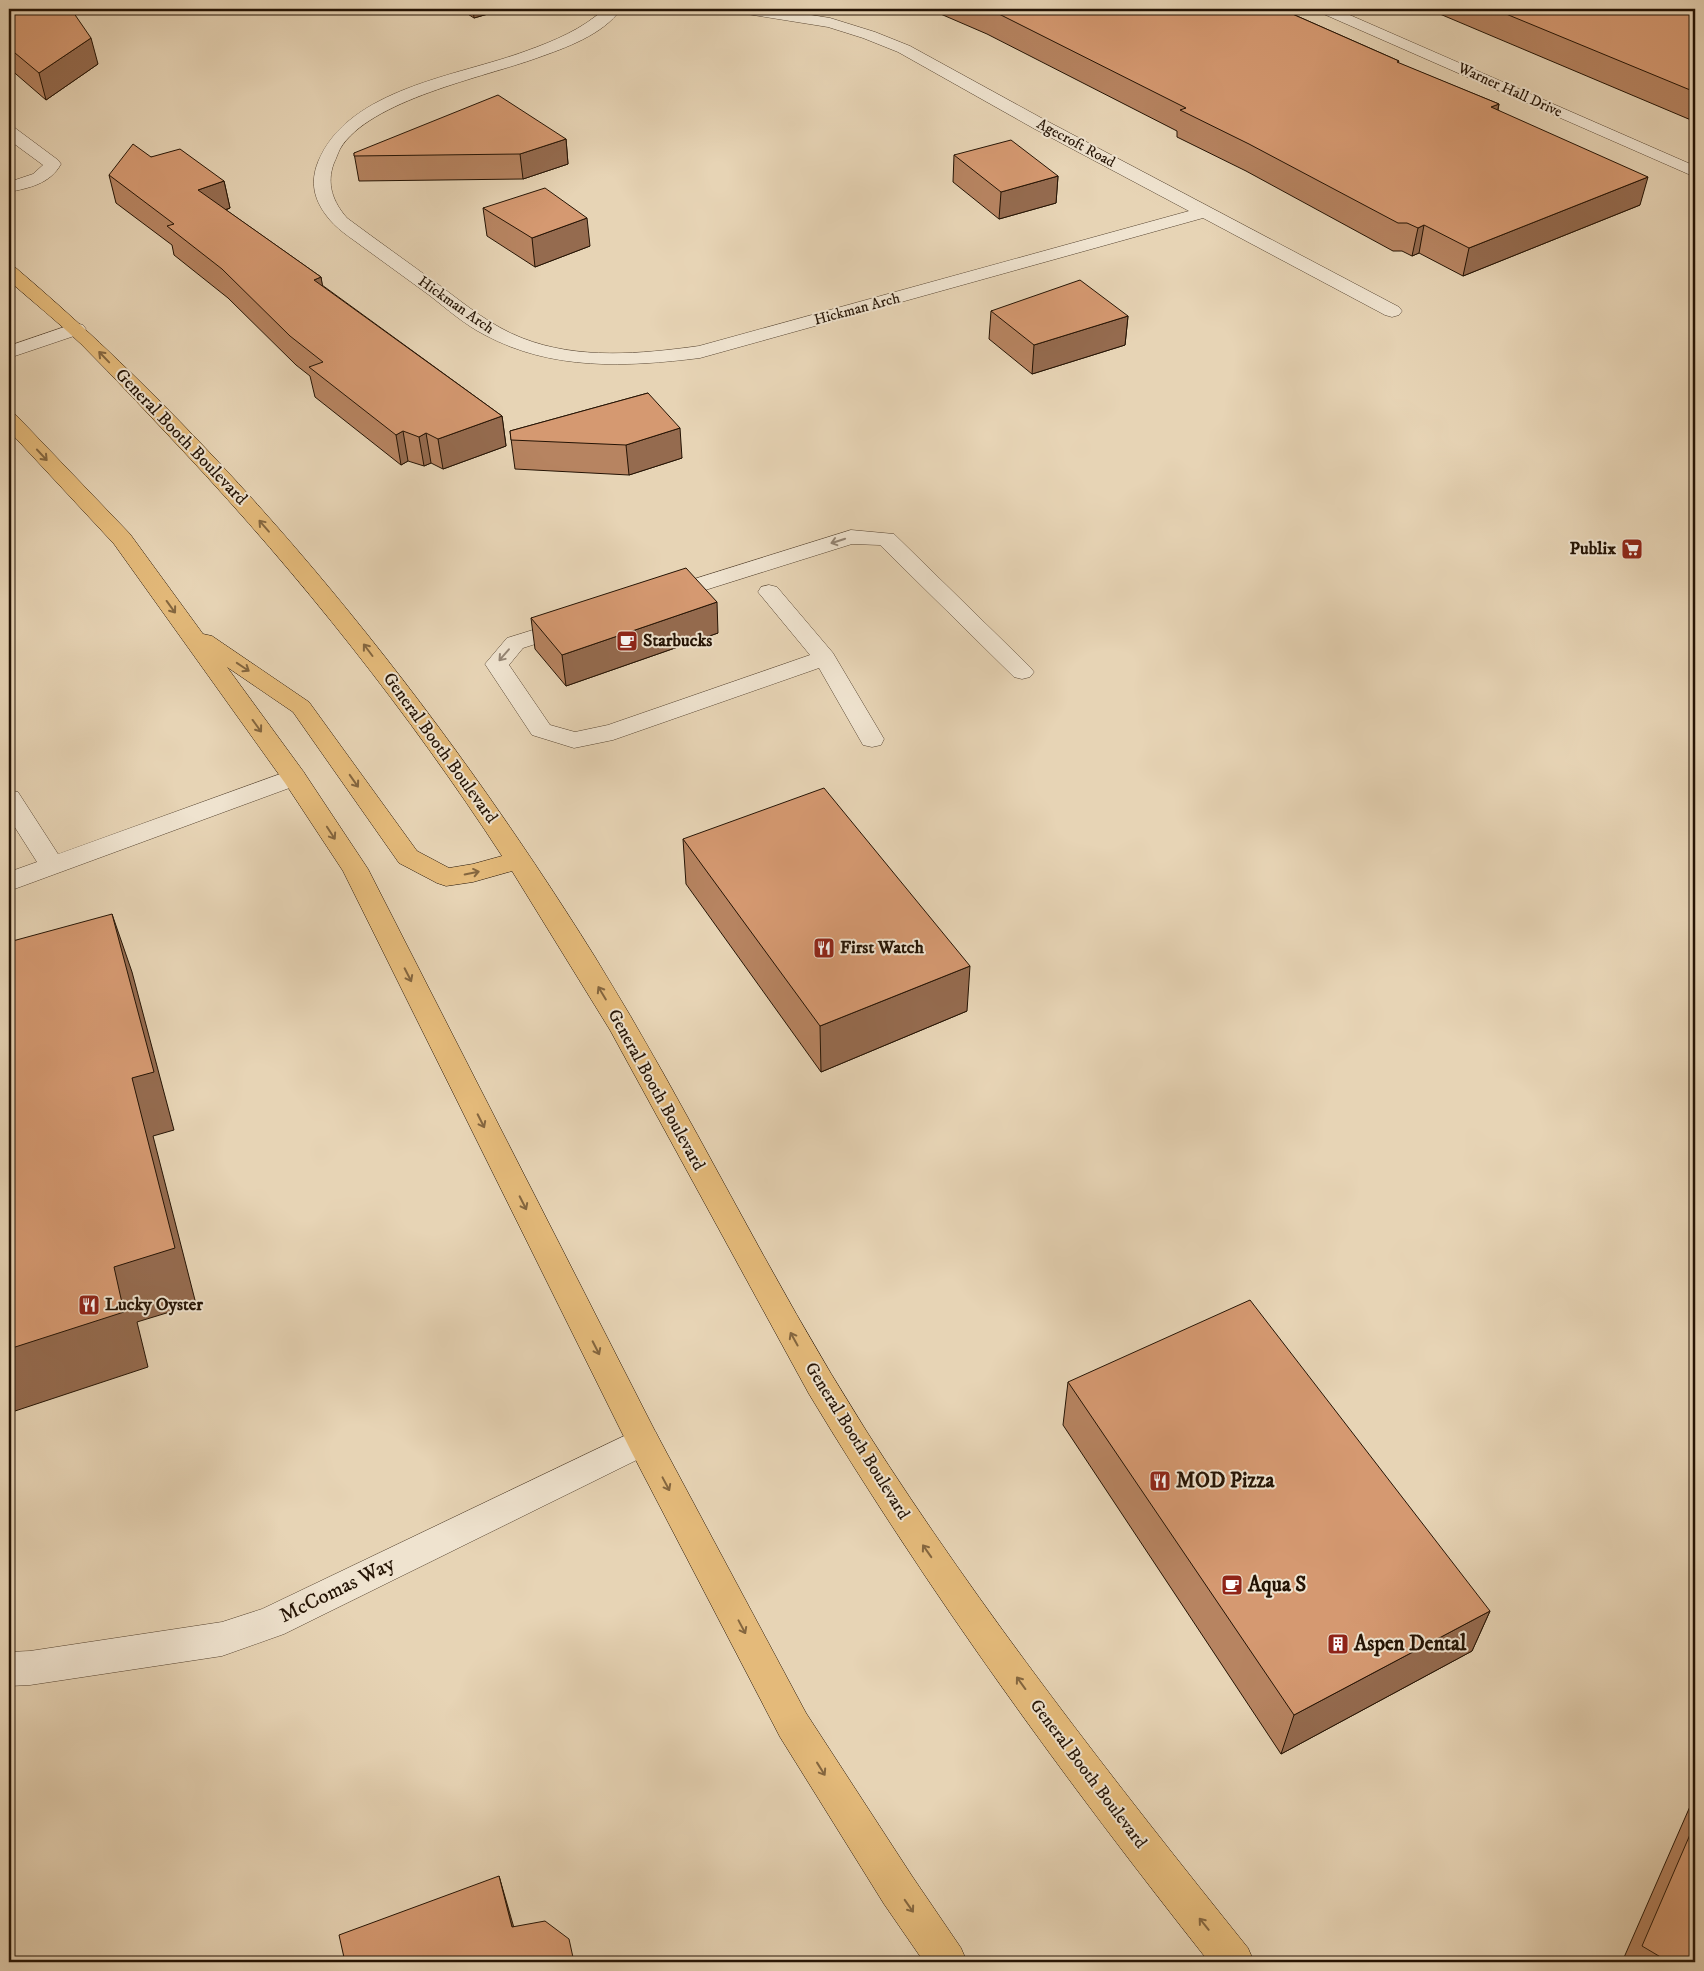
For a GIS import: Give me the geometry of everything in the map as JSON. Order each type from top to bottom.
[{"type":"highway","name":"General Booth Boulevard","points":[[9,272],[76,329],[231,488],[298,564],[372,655],[435,739],[520,860],[626,1034],[800,1350],[856,1442],[920,1541],[1065,1745],[1160,1870],[1234,1962]]},
{"type":"highway","points":[[9,419],[122,540],[294,778],[355,869],[643,1441],[793,1725],[898,1890],[948,1962]]},
{"type":"highway","points":[[188,630],[301,707],[408,857],[446,877],[472,873],[520,860]]},
{"type":"street","name":"Hickman Arch","points":[[613,9],[587,28],[556,44],[520,59],[448,80],[375,111],[350,128],[336,143],[324,162],[321,182],[326,202],[340,222],[492,332],[528,346],[567,355],[611,359],[656,358],[700,352],[1205,212]]},
{"type":"street","name":"Agecroft Road","points":[[747,9],[830,23],[869,35],[904,49],[1392,311]]},
{"type":"street","name":"Warner Hall Drive","points":[[1324,9],[1695,172]]},
{"type":"street","points":[[9,132],[52,164],[50,171],[36,179],[9,188]]},
{"type":"street","points":[[9,352],[76,329]]},
{"type":"street","points":[[646,602],[850,537],[886,539],[1022,672]]},
{"type":"street","points":[[768,592],[825,658],[872,739]]},
{"type":"street","points":[[590,619],[515,643],[496,664],[541,730],[574,740],[613,732],[825,658]]},
{"type":"street","points":[[9,882],[294,778]]},
{"type":"street","points":[[9,798],[52,866]]},
{"type":"street","name":"McComas Way","points":[[9,1669],[30,1668],[222,1639],[271,1622],[643,1441]]},
{"type":"building","points":[[9,9],[71,9],[91,38],[39,73],[9,48]]},
{"type":"building","points":[[989,9],[1281,9],[1399,61],[1397,62],[1499,104],[1491,107],[1648,177],[1469,248],[1424,225],[1418,228],[1407,223],[1398,223],[1249,144],[1180,110],[1186,108]]},
{"type":"building","points":[[1494,9],[1695,9],[1695,92]]},
{"type":"building","points":[[498,95],[566,139],[520,154],[354,156],[354,153]]},
{"type":"building","points":[[1011,140],[1058,176],[1001,192],[954,155]]},
{"type":"building","points":[[133,144],[151,157],[180,149],[224,181],[198,190],[321,277],[314,280],[502,416],[438,439],[426,433],[419,437],[403,431],[396,435],[309,367],[323,362],[290,336],[222,269],[167,226],[174,224],[109,175]]},
{"type":"building","points":[[545,188],[587,218],[532,238],[483,208]]},
{"type":"building","points":[[1080,280],[1128,316],[1034,345],[991,311]]},
{"type":"building","points":[[648,393],[680,428],[626,445],[511,440],[510,431]]},
{"type":"building","points":[[686,568],[717,602],[562,655],[531,618]]},
{"type":"building","name":"First Watch","points":[[824,788],[970,966],[820,1026],[683,839]]},
{"type":"building","points":[[112,914],[154,1072],[132,1078],[175,1248],[114,1267],[124,1312],[9,1349],[9,942]]},
{"type":"building","points":[[1250,1300],[1490,1611],[1294,1715],[1068,1382]]},
{"type":"building","points":[[1695,1823],[1695,1962],[1669,1962],[1642,1946]]},
{"type":"building","points":[[499,1876],[512,1927],[545,1921],[569,1939],[574,1962],[345,1962],[339,1935]]},
{"type":"place","name":"Publix","points":[[1632,549]]},
{"type":"place","name":"Starbucks","points":[[627,641]]},
{"type":"place","name":"First Watch","points":[[824,948]]},
{"type":"place","name":"Lucky Oyster","points":[[89,1305]]},
{"type":"place","name":"MOD Pizza","points":[[1160,1481]]},
{"type":"place","name":"Aqua S","points":[[1232,1585]]},
{"type":"place","name":"Aspen Dental","points":[[1338,1644]]}]
